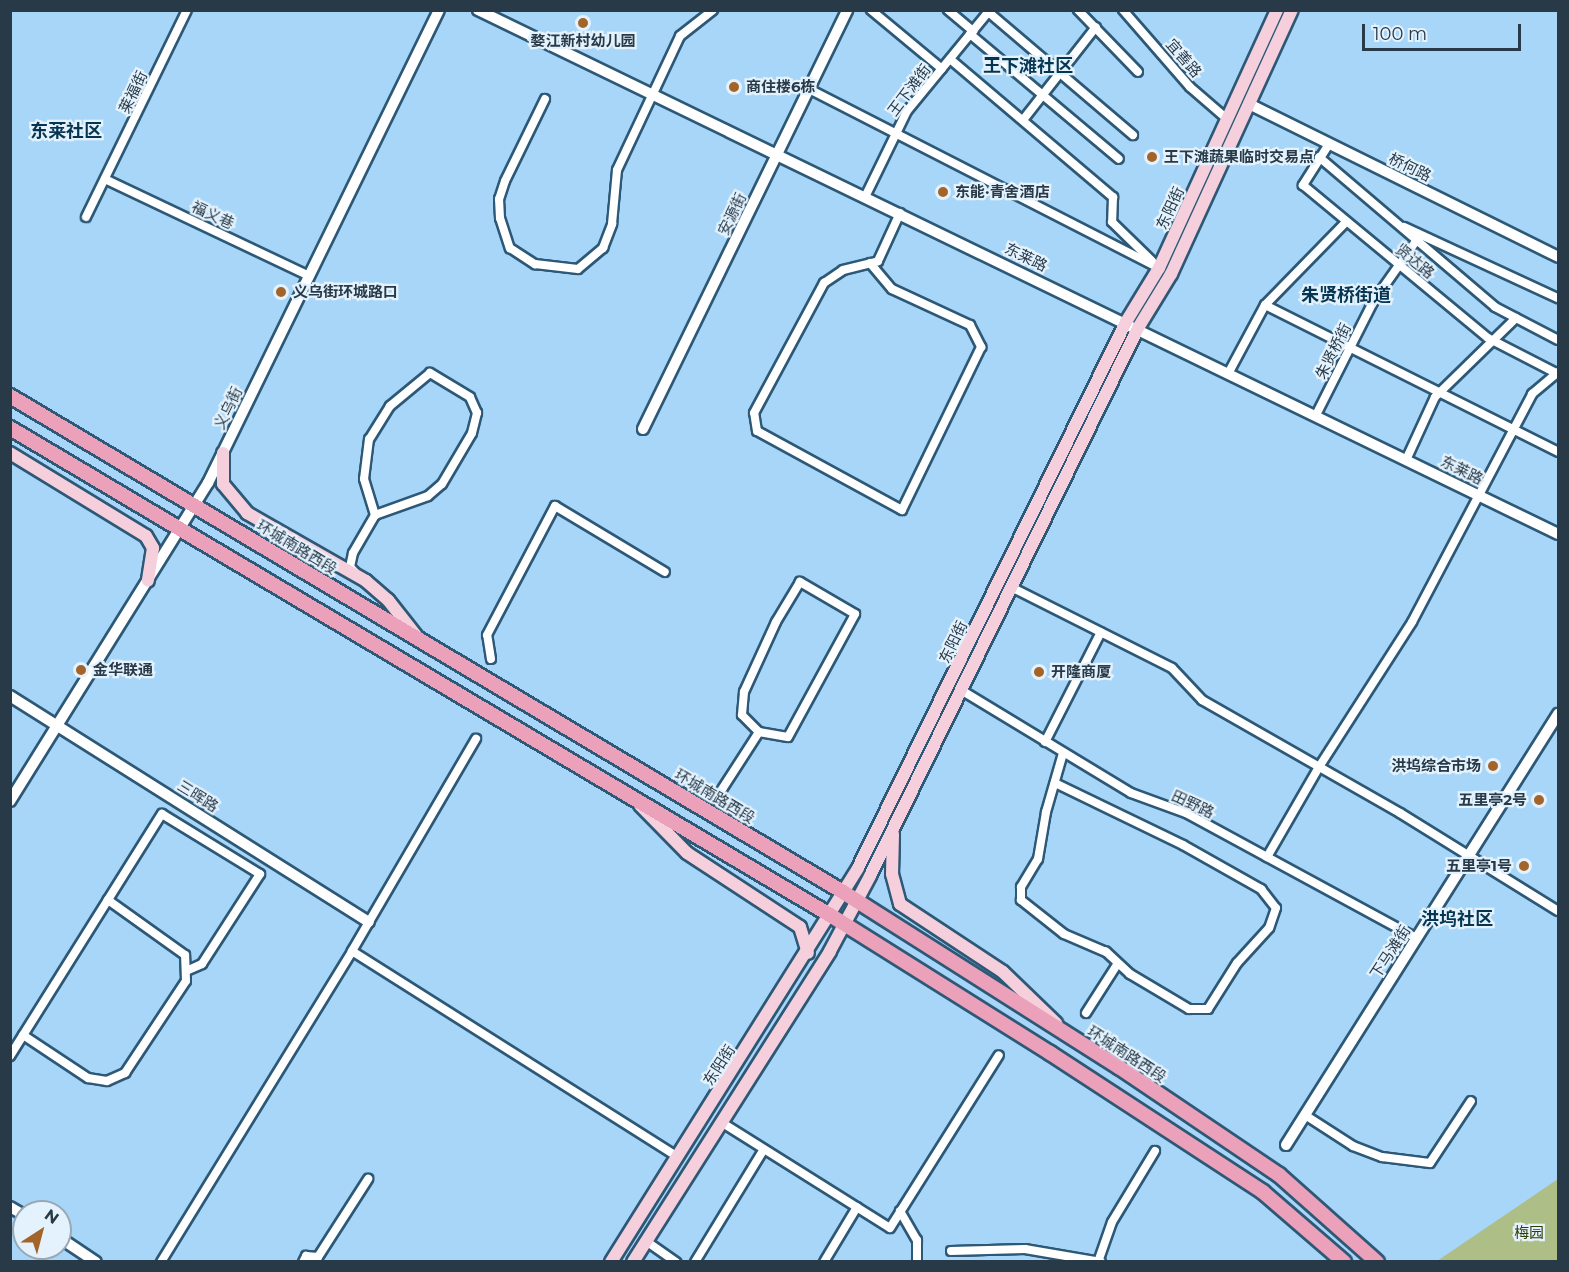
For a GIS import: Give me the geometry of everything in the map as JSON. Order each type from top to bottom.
[{"type":"main road","name":"东阳街","points":[[611,1262],[808,953],[843,892],[1126,322],[1159,268],[1277,10]]},
{"type":"main road","name":"东阳街","points":[[633,1262],[843,926],[893,829],[1138,328],[1171,274],[1292,10]]},
{"type":"main road","name":"环城南路西段","points":[[10,396],[843,892],[1070,1036],[1279,1174],[1377,1262]]},
{"type":"main road","points":[[10,428],[830,915],[843,926],[1050,1053],[1253,1185],[1344,1262]]},
{"type":"main road","points":[[10,453],[146,536],[153,548],[148,581]]},
{"type":"main road","points":[[223,453],[223,484],[247,513],[361,578],[388,600],[419,639]]},
{"type":"main road","points":[[633,798],[687,853],[800,927],[808,953]]},
{"type":"main road","points":[[893,829],[892,874],[900,904],[1003,972],[1070,1036]]},
{"type":"street","name":"莱福街","points":[[86,217],[187,10]]},
{"type":"street","name":"义乌街","points":[[10,801],[148,581],[223,453],[439,10]]},
{"type":"street","name":"东莱路","points":[[478,10],[1126,322],[1558,534]]},
{"type":"street","points":[[545,99],[499,199],[500,218],[510,248],[535,264],[578,269],[595,258],[608,237],[617,170],[680,36],[713,10]]},
{"type":"street","name":"安源街","points":[[643,429],[847,10]]},
{"type":"street","points":[[872,10],[942,69]]},
{"type":"street","points":[[948,10],[1119,159]]},
{"type":"street","points":[[1078,10],[1138,72]]},
{"type":"street","name":"宜善路","points":[[1123,10],[1190,87],[1227,119]]},
{"type":"street","points":[[988,11],[1133,135]]},
{"type":"street","name":"王下滩街","points":[[865,196],[895,132],[988,11]]},
{"type":"street","points":[[1023,120],[1096,27]]},
{"type":"street","points":[[950,59],[1113,197],[1112,222],[1159,268]]},
{"type":"street","points":[[809,89],[1159,268]]},
{"type":"street","name":"桥何路","points":[[1249,104],[1558,257]]},
{"type":"street","name":"贤达路","points":[[1329,144],[1303,185],[1495,341],[1558,373]]},
{"type":"street","points":[[1319,157],[1496,307],[1558,340]]},
{"type":"street","name":"福义巷","points":[[105,179],[309,276]]},
{"type":"street","points":[[870,263],[892,289],[970,325],[981,347],[902,510],[757,431],[754,413],[824,283],[843,270],[870,263],[878,261],[900,213]]},
{"type":"street","points":[[1229,372],[1265,306],[1346,222]]},
{"type":"street","points":[[1394,222],[1558,298]]},
{"type":"street","name":"朱贤桥街","points":[[1316,415],[1373,302],[1416,241]]},
{"type":"street","points":[[1265,306],[1558,452]]},
{"type":"street","points":[[1406,460],[1440,393],[1516,318]]},
{"type":"street","points":[[361,578],[350,567],[353,554],[375,515],[428,496],[442,484],[472,433],[477,413],[470,397],[430,373],[407,388],[390,406],[369,439],[364,479],[375,515]]},
{"type":"street","points":[[1267,857],[1319,767],[1412,622],[1532,394],[1558,373]]},
{"type":"street","points":[[491,659],[487,635],[555,507],[666,572]]},
{"type":"street","points":[[800,582],[855,614],[788,736],[759,732],[742,715],[744,692],[776,622],[800,582]]},
{"type":"street","points":[[1011,587],[1172,668],[1202,700],[1471,856],[1558,911]]},
{"type":"street","points":[[1045,742],[1101,632]]},
{"type":"street","name":"田野路","points":[[961,690],[1131,793],[1186,813],[1416,938]]},
{"type":"street","name":"三晖路","points":[[10,696],[369,922]]},
{"type":"street","name":"下马滩街","points":[[1286,1145],[1416,938],[1471,856],[1558,714]]},
{"type":"street","points":[[719,795],[759,732]]},
{"type":"street","points":[[161,1262],[352,951],[476,739]]},
{"type":"street","points":[[1055,783],[1183,845],[1261,888],[1276,908],[1269,928],[1237,963],[1208,1010],[1189,1009],[1130,974],[1106,952],[1064,934],[1021,900],[1021,887],[1038,859],[1055,783],[1063,753]]},
{"type":"street","points":[[10,1056],[162,814],[260,874],[202,964],[186,971]]},
{"type":"street","points":[[23,1035],[88,1078],[106,1082],[125,1073],[186,981],[185,955],[108,900]]},
{"type":"street","points":[[352,951],[678,1157]]},
{"type":"street","points":[[1086,1013],[1118,963]]},
{"type":"street","points":[[721,1122],[890,1228],[999,1055]]},
{"type":"street","points":[[1305,1115],[1353,1146],[1382,1157],[1430,1163],[1471,1101]]},
{"type":"street","points":[[695,1262],[764,1149]]},
{"type":"street","points":[[951,1251],[1025,1249],[1099,1261],[1112,1222],[1155,1151]]},
{"type":"street","points":[[303,1262],[306,1256],[318,1257],[368,1179]]},
{"type":"street","points":[[824,1262],[857,1207]]},
{"type":"street","points":[[900,1211],[917,1240],[917,1262]]},
{"type":"street","points":[[646,1241],[676,1262]]},
{"type":"street","points":[[72,1246],[96,1262]]},
{"type":"green space","name":"梅园","points":[[1558,1179],[1558,1261],[1437,1261]]},
{"type":"place","name":"婺江新村幼儿园","points":[[583,23]]},
{"type":"place","name":"商住楼6栋","points":[[734,87]]},
{"type":"place","name":"王下滩蔬果临时交易点","points":[[1152,157]]},
{"type":"place","name":"东能·青舍酒店","points":[[943,192]]},
{"type":"place","name":"义乌街环城路口","points":[[281,292]]},
{"type":"place","name":"金华联通","points":[[81,670]]},
{"type":"place","name":"开隆商厦","points":[[1039,672]]},
{"type":"place","name":"洪坞综合市场","points":[[1493,766]]},
{"type":"place","name":"五里亭2号","points":[[1539,800]]},
{"type":"place","name":"五里亭1号","points":[[1524,866]]},
{"type":"district","name":"王下滩社区","points":[[1028,66]]},
{"type":"district","name":"东莱社区","points":[[66,131]]},
{"type":"district","name":"朱贤桥街道","points":[[1346,295]]},
{"type":"district","name":"洪坞社区","points":[[1457,919]]}]
